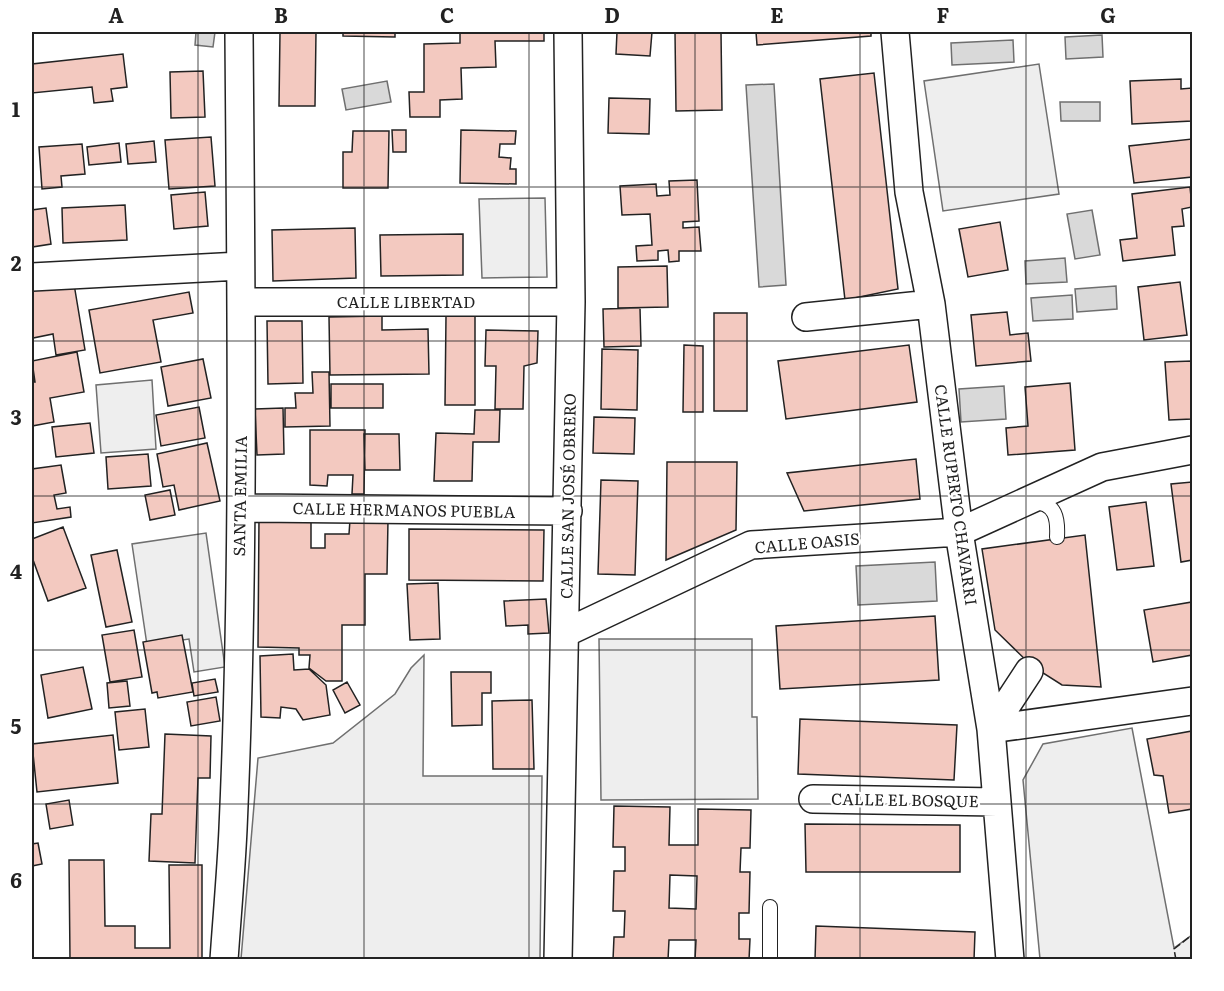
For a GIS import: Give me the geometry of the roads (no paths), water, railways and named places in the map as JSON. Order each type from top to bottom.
[{"type":"street","name":"SANTA EMILIA","points":[[224,960],[233,830],[241,508],[242,302],[239,32]]},
{"type":"street","name":"CALLE SAN JOSÉ OBRERO","points":[[558,960],[568,511],[570,302],[568,32]]},
{"type":"street","name":"CALLE RUPERTO CHAVARRI","points":[[895,32],[909,192],[931,303],[959,532],[991,729],[1010,960]]},
{"type":"street","points":[[32,277],[240,266]]},
{"type":"street","name":"CALLE LIBERTAD","points":[[242,302],[570,302]]},
{"type":"street","points":[[806,317],[931,303]]},
{"type":"street","points":[[959,532],[1102,467],[1192,450]]},
{"type":"street","name":"CALLE HERMANOS PUEBLA","points":[[241,508],[568,511]]},
{"type":"street","name":"CALLE OASIS","points":[[565,633],[751,545],[959,532]]},
{"type":"street","points":[[991,729],[1029,671]]},
{"type":"street","points":[[991,729],[1192,701]]},
{"type":"street","name":"CALLE EL BOSQUE","points":[[813,799],[997,802]]},
{"type":"lane","points":[[1023,502],[1041,502],[1050,506],[1058,524],[1057,537]]},
{"type":"lane","points":[[770,907],[770,960]]}]
